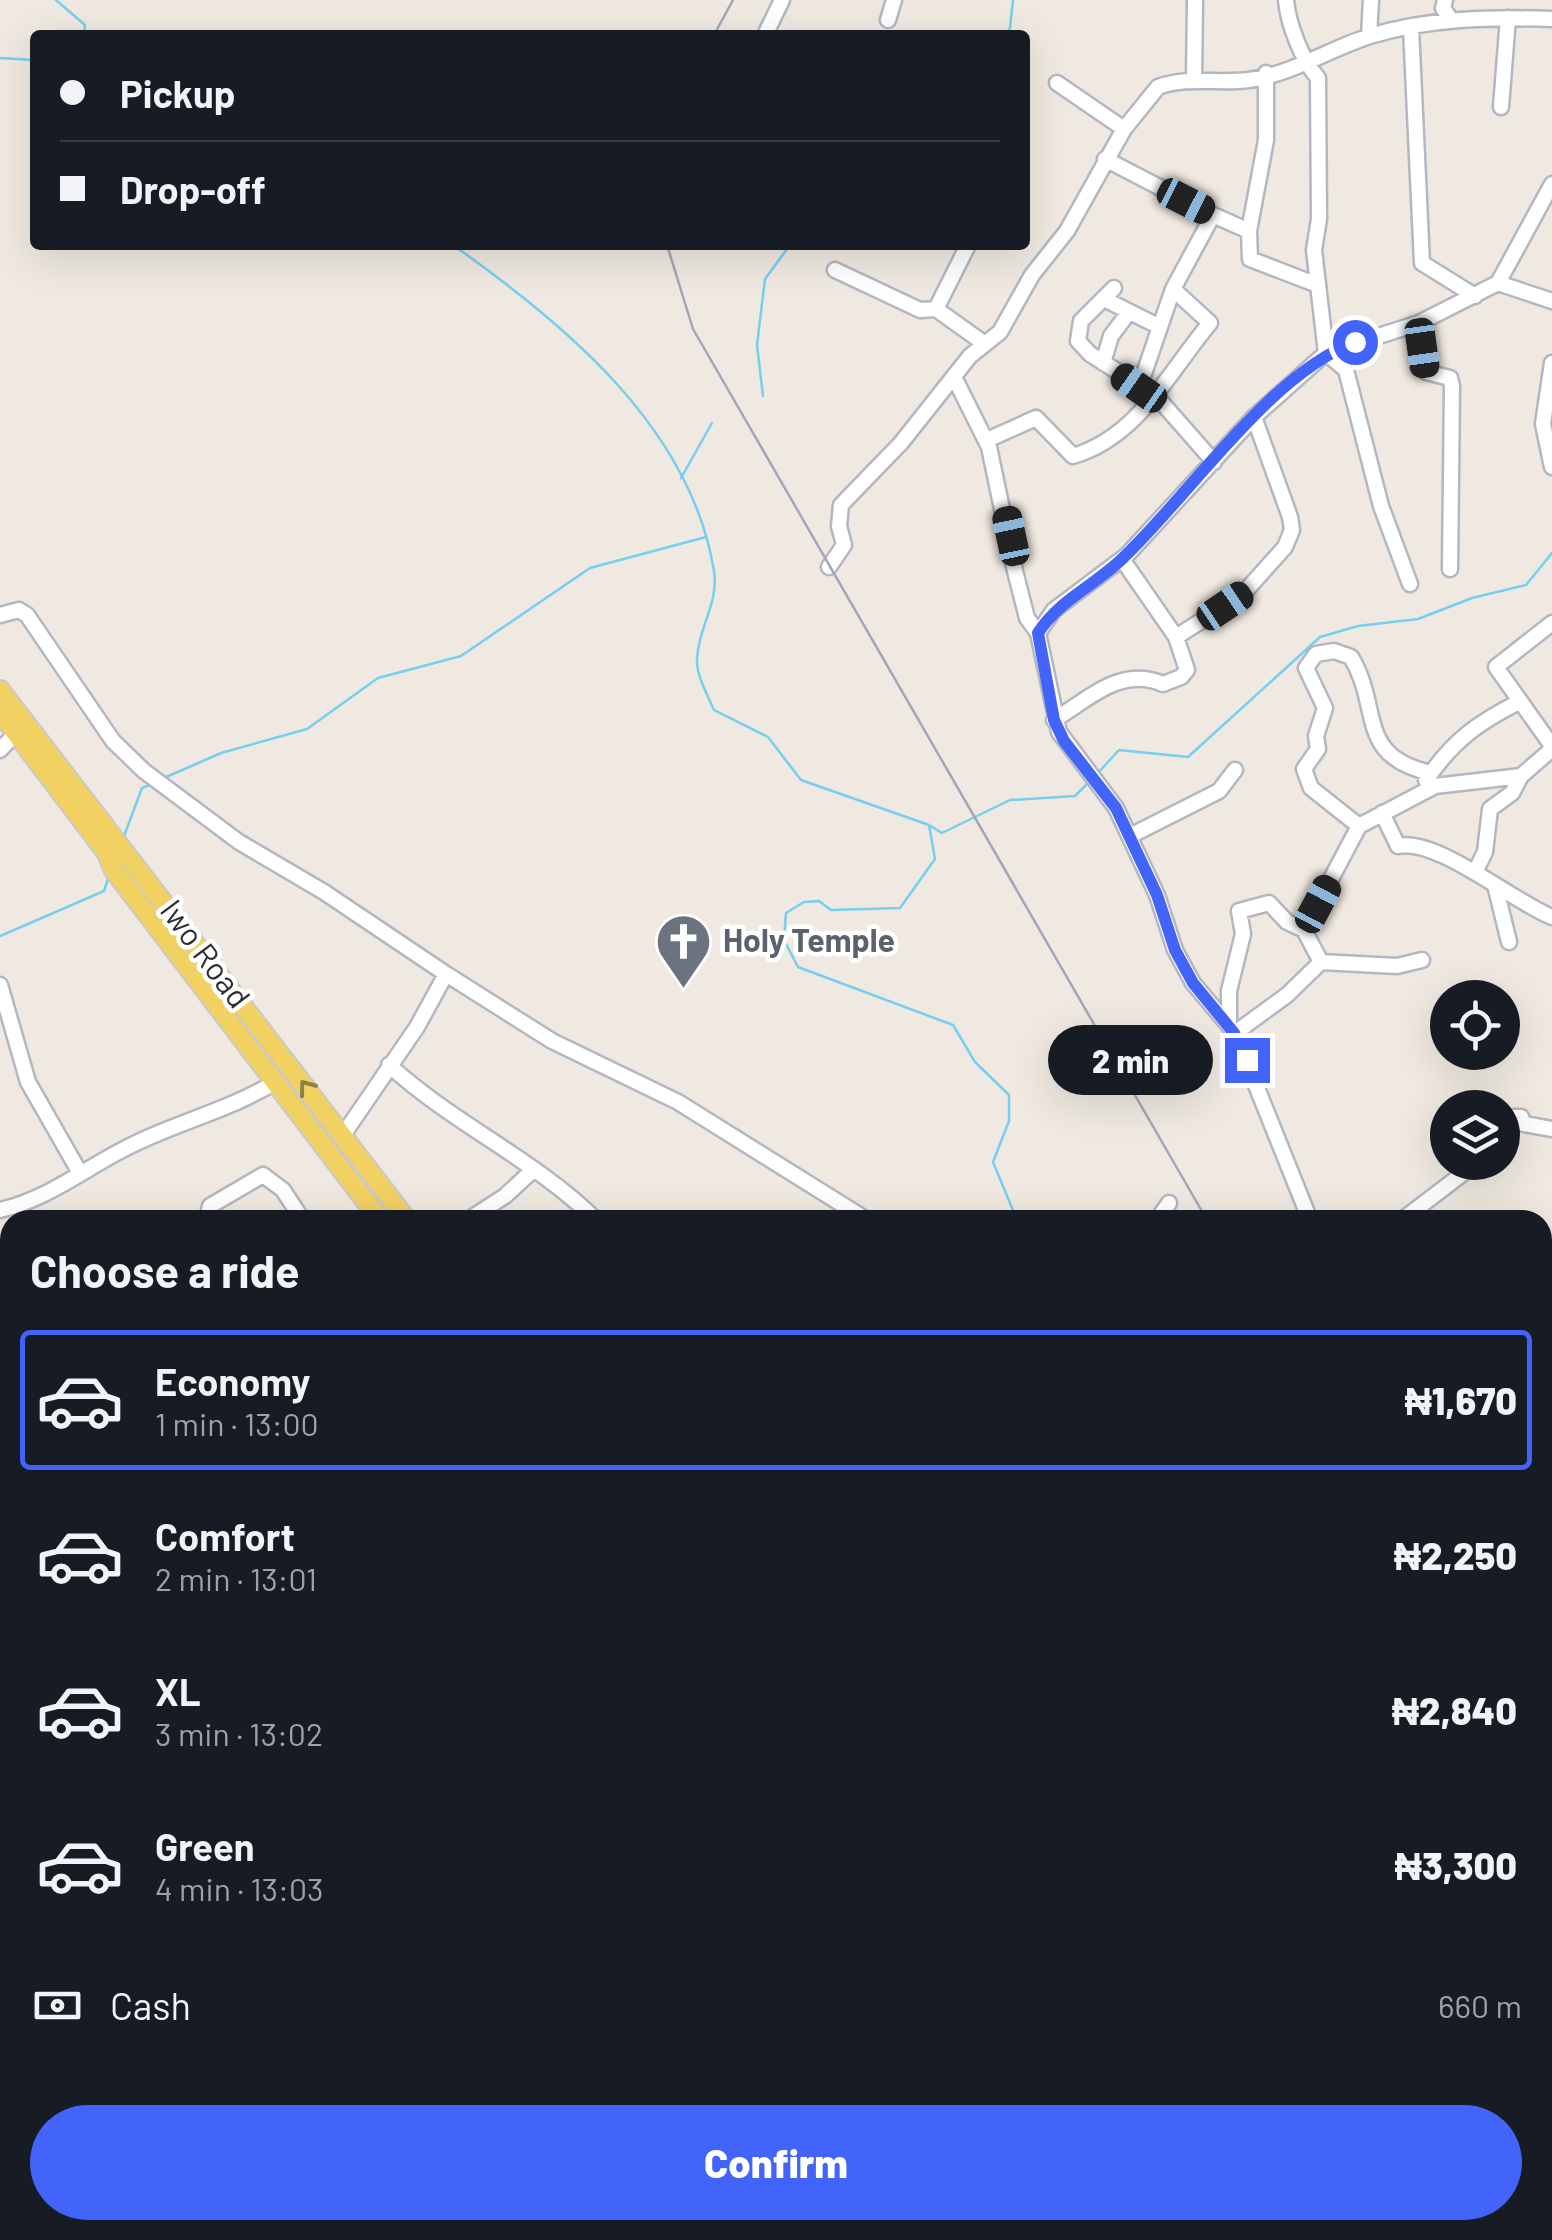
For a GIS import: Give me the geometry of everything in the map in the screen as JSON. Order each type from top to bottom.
[{"type":"main road","name":"Iwo Road","points":[[0,690],[275,1082],[372,1210]]},
{"type":"main road","name":"Iwo Road","points":[[0,712],[399,1210]]},
{"type":"street","points":[[767,30],[782,0]]},
{"type":"street","points":[[888,20],[894,0]]},
{"type":"street","points":[[1194,80],[1195,0]]},
{"type":"street","points":[[1286,0],[1288,20],[1319,86],[1316,284],[1326,353],[1346,370],[1381,506],[1410,584]]},
{"type":"street","points":[[1370,36],[1371,0]]},
{"type":"street","points":[[1444,0],[1443,8],[1451,20]]},
{"type":"street","points":[[1501,107],[1508,18]]},
{"type":"street","points":[[829,567],[844,545],[839,526],[841,504],[1011,318],[1032,275],[1067,231],[1124,129],[1158,87],[1194,80],[1251,80],[1307,65],[1370,36],[1451,20],[1552,19]]},
{"type":"street","points":[[1412,28],[1422,263],[1475,296]]},
{"type":"street","points":[[1266,74],[1266,140],[1250,231],[1250,259],[1316,284]]},
{"type":"street","points":[[1056,84],[1124,129]]},
{"type":"street","points":[[1105,159],[1250,231]]},
{"type":"street","points":[[1038,633],[1054,610],[1122,559],[1254,417],[1326,353],[1419,323],[1498,282],[1552,184]]},
{"type":"street","points":[[1139,388],[1173,289],[1213,214]]},
{"type":"street","points":[[936,309],[966,250]]},
{"type":"street","points":[[835,270],[920,310],[936,309],[986,344]]},
{"type":"street","points":[[1498,282],[1552,301]]},
{"type":"street","points":[[987,440],[1036,418],[1073,456],[1087,454],[1126,426],[1156,396],[1210,322],[1173,289]]},
{"type":"street","points":[[1158,326],[1129,312],[1109,294],[1089,310],[1078,333],[1082,348],[1156,396],[1214,462]]},
{"type":"street","points":[[1103,363],[1112,336],[1129,312]]},
{"type":"street","points":[[1419,323],[1426,372],[1450,378],[1452,386],[1450,569]]},
{"type":"street","points":[[1552,362],[1544,424],[1552,467]]},
{"type":"street","points":[[954,377],[987,440],[1027,618],[1038,633],[1054,720],[1069,750],[1094,776],[1130,836],[1175,950],[1193,983],[1232,1030],[1306,1210]]},
{"type":"street","points":[[1176,637],[1242,595],[1290,538],[1290,516],[1254,417]]},
{"type":"street","points":[[1054,720],[1121,678],[1144,676],[1163,684],[1181,677],[1187,670],[1176,637],[1122,559]]},
{"type":"street","points":[[0,615],[19,610],[27,615],[114,741],[144,771],[239,842],[324,892],[552,1041],[678,1102],[852,1210]]},
{"type":"street","points":[[1304,930],[1359,826],[1418,792],[1450,782],[1514,776],[1552,747],[1496,668],[1552,623]]},
{"type":"street","points":[[1359,826],[1311,788],[1305,772],[1318,749],[1316,736],[1326,708],[1306,668],[1316,654],[1334,651],[1351,657],[1379,742],[1395,762],[1431,773]]},
{"type":"street","points":[[1418,792],[1451,744],[1473,725],[1519,702]]},
{"type":"street","points":[[0,750],[16,734]]},
{"type":"street","points":[[1411,768],[1418,792]]},
{"type":"street","points":[[1130,836],[1219,791],[1235,770]]},
{"type":"street","points":[[1476,870],[1485,852],[1490,810],[1512,793],[1514,776]]},
{"type":"street","points":[[1382,813],[1398,846],[1410,843],[1476,870],[1496,889],[1552,917]]},
{"type":"street","points":[[1496,889],[1509,942]]},
{"type":"street","points":[[1232,1030],[1229,991],[1243,934],[1239,911],[1269,902],[1287,922],[1304,930],[1321,962]]},
{"type":"street","points":[[1232,1030],[1287,996],[1321,962],[1397,966],[1422,960]]},
{"type":"street","points":[[343,1135],[446,974]]},
{"type":"street","points":[[0,985],[28,1082],[80,1174]]},
{"type":"street","points":[[389,1065],[422,1096],[492,1137],[583,1210]]},
{"type":"street","points":[[0,1210],[41,1196],[133,1144],[244,1101],[275,1082]]},
{"type":"street","points":[[1520,1117],[1524,1124],[1552,1129]]},
{"type":"street","points":[[483,1210],[532,1171]]},
{"type":"street","points":[[209,1210],[263,1176],[283,1190],[296,1210]]},
{"type":"street","points":[[1415,1210],[1454,1180]]},
{"type":"street","points":[[1164,1210],[1169,1203]]},
{"type":"waterway","points":[[56,0],[85,25],[84,30]]},
{"type":"waterway","points":[[1009,30],[1013,0]]},
{"type":"waterway","points":[[0,58],[30,60]]},
{"type":"waterway","points":[[460,250],[579,345],[651,426],[679,471],[701,519],[714,571],[714,594],[697,659],[700,678],[714,710],[768,737],[801,780],[929,825],[935,859],[900,908],[831,910],[819,901],[804,902],[786,913],[784,940],[798,967],[953,1025],[975,1062],[1009,1095],[1009,1121],[993,1162],[1013,1210]]},
{"type":"waterway","points":[[763,396],[757,345],[765,279],[786,250]]},
{"type":"waterway","points":[[681,478],[712,423]]},
{"type":"waterway","points":[[164,778],[221,753],[307,729],[378,678],[461,656],[590,568],[706,537]]},
{"type":"waterway","points":[[1098,773],[1119,750],[1188,757],[1320,637],[1358,626],[1418,619],[1472,598],[1526,585],[1552,553]]},
{"type":"waterway","points":[[929,825],[942,833],[1010,800],[1075,796],[1089,782]]},
{"type":"waterway","points":[[124,836],[142,788],[152,784]]},
{"type":"waterway","points":[[0,936],[104,891],[109,876]]},
{"type":"railway","points":[[717,30],[733,0]]},
{"type":"railway","points":[[669,250],[693,329],[1201,1210]]},
{"type":"place","name":"Holy Temple","points":[[684,990]]},
{"type":"route","points":[[1247,1060],[1234,1033],[1193,983],[1175,950],[1157,895],[1116,808],[1064,741],[1054,720],[1038,633],[1054,610],[1127,555],[1254,417],[1326,353],[1355,342]]}]
